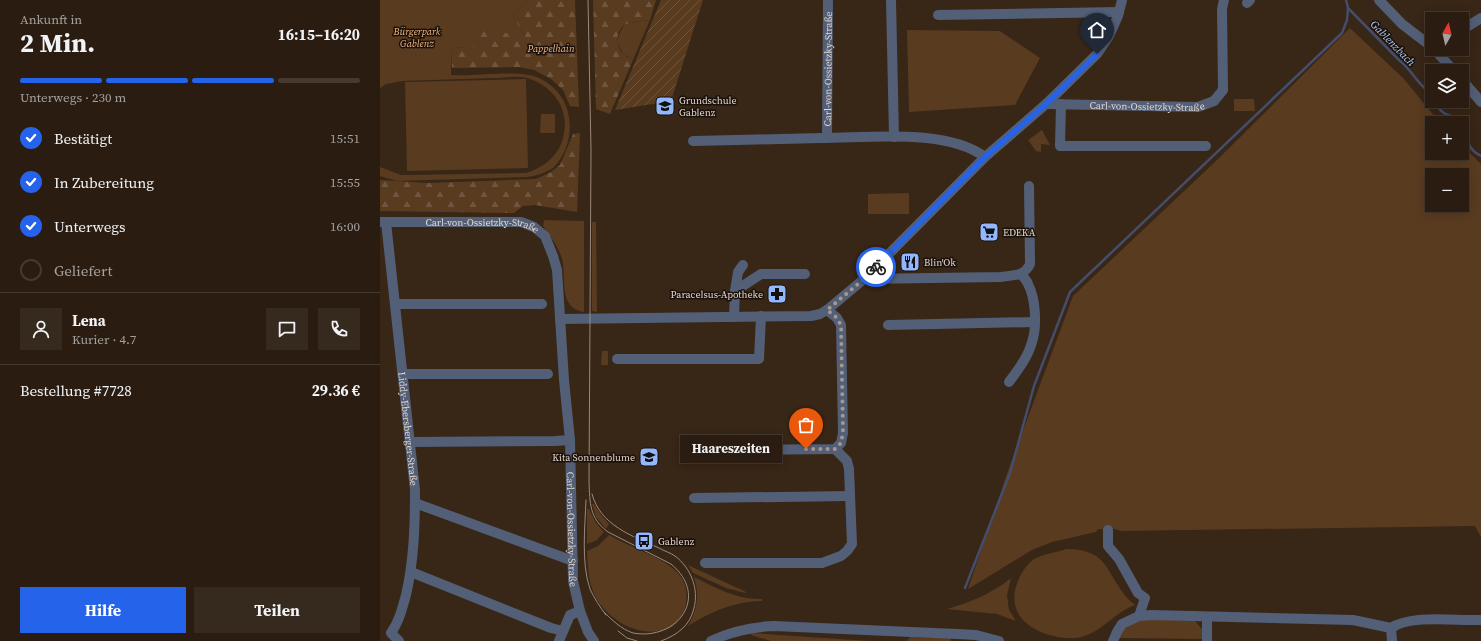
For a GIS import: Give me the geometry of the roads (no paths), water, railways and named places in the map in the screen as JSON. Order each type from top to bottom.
[{"type":"street","name":"Carl-von-Ossietzky-Straße","points":[[827,138],[828,0]]},
{"type":"street","points":[[891,0],[894,137]]},
{"type":"street","points":[[560,319],[811,316],[827,310],[864,279],[985,157],[1046,104],[1097,54],[1109,36],[1119,12],[1122,0]]},
{"type":"street","name":"Carl-von-Ossietzky-Straße","points":[[1046,104],[1198,106],[1214,101],[1223,90],[1222,10],[1224,0]]},
{"type":"street","points":[[1378,0],[1402,24],[1425,42]]},
{"type":"street","points":[[938,15],[1119,12]]},
{"type":"street","points":[[1469,26],[1481,18]]},
{"type":"street","points":[[1441,56],[1448,64]]},
{"type":"street","points":[[1469,88],[1481,102]]},
{"type":"street","points":[[1061,104],[1060,146],[1206,146]]},
{"type":"street","name":"Carl-von-Ossietzky-Straße","points":[[693,140],[894,137],[934,139],[958,143],[985,157]]},
{"type":"street","points":[[864,279],[1000,277],[1021,274],[1027,270],[1030,264],[1029,186]]},
{"type":"street","name":"Carl-von-Ossietzky-Straße","points":[[383,222],[439,223],[514,221],[534,227],[544,236],[553,256],[557,270],[564,380],[570,440],[575,592],[588,632],[594,641]]},
{"type":"street","name":"Liddy-Ebersberger-Straße","points":[[383,222],[395,304],[411,442],[415,503],[415,533],[412,572],[403,607],[391,633],[399,641]]},
{"type":"street","points":[[734,317],[735,291],[738,272],[743,265]]},
{"type":"street","points":[[735,291],[761,274],[805,274]]},
{"type":"street","points":[[1009,382],[1024,361],[1032,343],[1035,322],[1034,305],[1028,284],[1021,274]]},
{"type":"street","points":[[395,304],[542,304]]},
{"type":"street","points":[[721,450],[835,449],[841,443],[843,432],[841,325],[837,318],[827,310]]},
{"type":"street","points":[[617,359],[759,359],[761,316]]},
{"type":"street","points":[[888,324],[1035,322]]},
{"type":"street","points":[[403,374],[548,374]]},
{"type":"street","points":[[411,442],[570,440]]},
{"type":"street","points":[[705,563],[822,563],[841,556],[847,551],[852,544],[849,468],[846,460],[835,449]]},
{"type":"street","points":[[694,498],[850,496]]},
{"type":"street","points":[[415,503],[573,561]]},
{"type":"street","points":[[1108,530],[1108,546],[1119,559],[1138,593],[1145,598],[1139,616]]},
{"type":"street","points":[[412,572],[551,628],[563,631]]},
{"type":"street","points":[[559,641],[570,615],[580,611]]},
{"type":"street","points":[[1113,641],[1122,624],[1139,616],[1353,620],[1391,628],[1399,623],[1410,620],[1481,620]]},
{"type":"street","points":[[1207,617],[1207,641]]},
{"type":"street","points":[[711,641],[724,635],[752,627],[774,626],[957,637],[976,635],[999,641]]},
{"type":"street","points":[[1391,628],[1392,641]]},
{"type":"waterway","name":"Gablenzbach","points":[[1346,0],[1348,8],[1425,88]]},
{"type":"waterway","points":[[965,588],[1010,473],[1034,386],[1070,292],[1342,33],[1347,20],[1348,8]]},
{"type":"waterway","name":"Gablenzbach","points":[[1440,108],[1445,114],[1459,118],[1466,123],[1468,143],[1472,149],[1481,156]]},
{"type":"tram line","points":[[588,0],[591,150],[590,503],[594,516],[602,527],[608,532],[671,564],[682,576],[688,589],[688,602],[684,614],[675,623],[663,630],[649,634],[633,633],[621,627],[603,611]]},
{"type":"tram line","points":[[592,494],[596,505],[610,522],[628,534],[673,555],[681,561],[692,579],[695,594],[692,614],[682,629],[661,641]]},
{"type":"tram line","points":[[586,500],[584,545],[585,568],[590,589],[606,615]]},
{"type":"tram line","points":[[618,631],[627,638],[637,641]]},
{"type":"place","name":"Grundschule Gablenz","points":[[665,106]]},
{"type":"place","name":"EDEKA","points":[[989,232]]},
{"type":"place","name":"Blin'Ok","points":[[910,262]]},
{"type":"place","name":"Paracelsus-Apotheke","points":[[777,294]]},
{"type":"place","name":"Haareszeiten","points":[[806,449]]},
{"type":"place","name":"Kita Sonnenblume","points":[[649,457]]},
{"type":"place","name":"Gablenz","points":[[644,541]]},
{"type":"park label","name":"Bürgerpark Gablenz","points":[[417,36]]},
{"type":"park label","name":"Pappelhain","points":[[551,48]]}]
